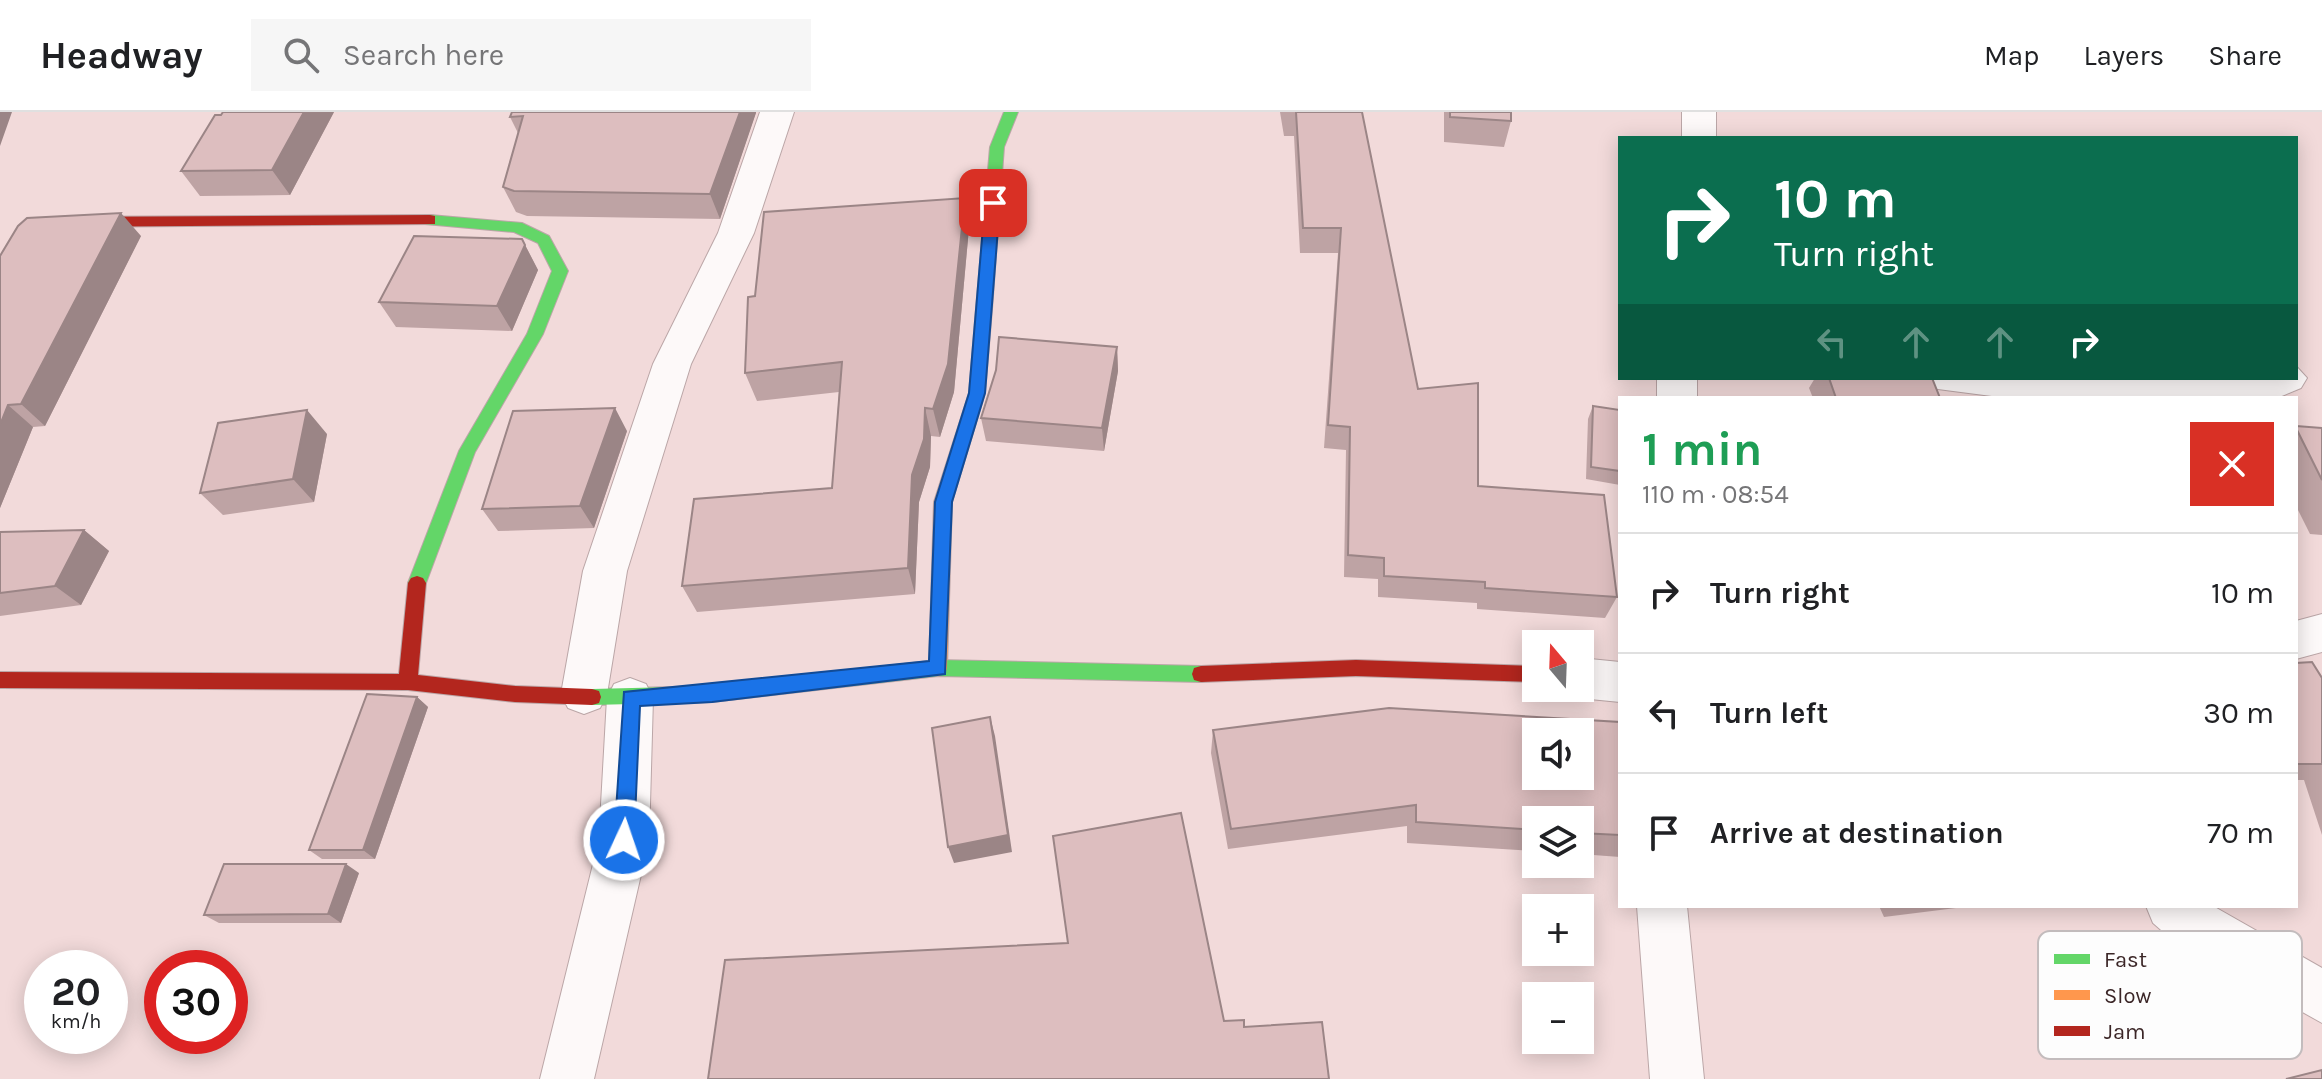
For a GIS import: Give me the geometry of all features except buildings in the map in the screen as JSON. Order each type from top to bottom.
[{"type":"street","points":[[567,1079],[624,840],[607,696],[605,571],[672,364],[736,233],[777,112]]},
{"type":"street","points":[[938,668],[943,502],[977,393],[997,147],[1011,112]]},
{"type":"street","points":[[1699,112],[1699,136]]},
{"type":"street","points":[[0,270],[27,231],[52,222],[410,218],[517,227],[544,240],[560,271],[535,334],[467,451],[415,588],[408,682]]},
{"type":"street","points":[[1976,380],[2167,392],[2242,392],[2271,388],[2284,380]]},
{"type":"street","points":[[2298,639],[2322,633]]},
{"type":"street","points":[[0,680],[408,682],[515,694],[607,696],[712,694],[938,668],[1201,674],[1356,668],[1522,674]]},
{"type":"street","points":[[1594,679],[1618,682]]},
{"type":"street","points":[[1662,908],[1677,1079]]},
{"type":"street","points":[[2173,908],[2208,931]]},
{"type":"street","points":[[2302,985],[2322,997]]},
{"type":"traffic: fast","points":[[984,309],[997,147],[1011,112]]},
{"type":"traffic: fast","points":[[417,583],[467,451],[535,334],[560,271],[544,240],[517,227],[430,220]]},
{"type":"traffic: fast","points":[[592,697],[712,694],[938,668],[1201,674]]},
{"type":"traffic: slow","points":[[938,668],[943,502],[977,393],[984,309]]},
{"type":"traffic: jam","points":[[0,270],[27,231],[52,222],[430,220]]},
{"type":"traffic: jam","points":[[408,682],[417,583]]},
{"type":"traffic: jam","points":[[1201,674],[1356,668],[1522,674]]},
{"type":"traffic: jam","points":[[0,680],[408,682],[515,694],[592,697]]},
{"type":"route","points":[[624,840],[630,698],[712,694],[791,682],[938,668],[943,502],[977,393],[993,203]]}]
